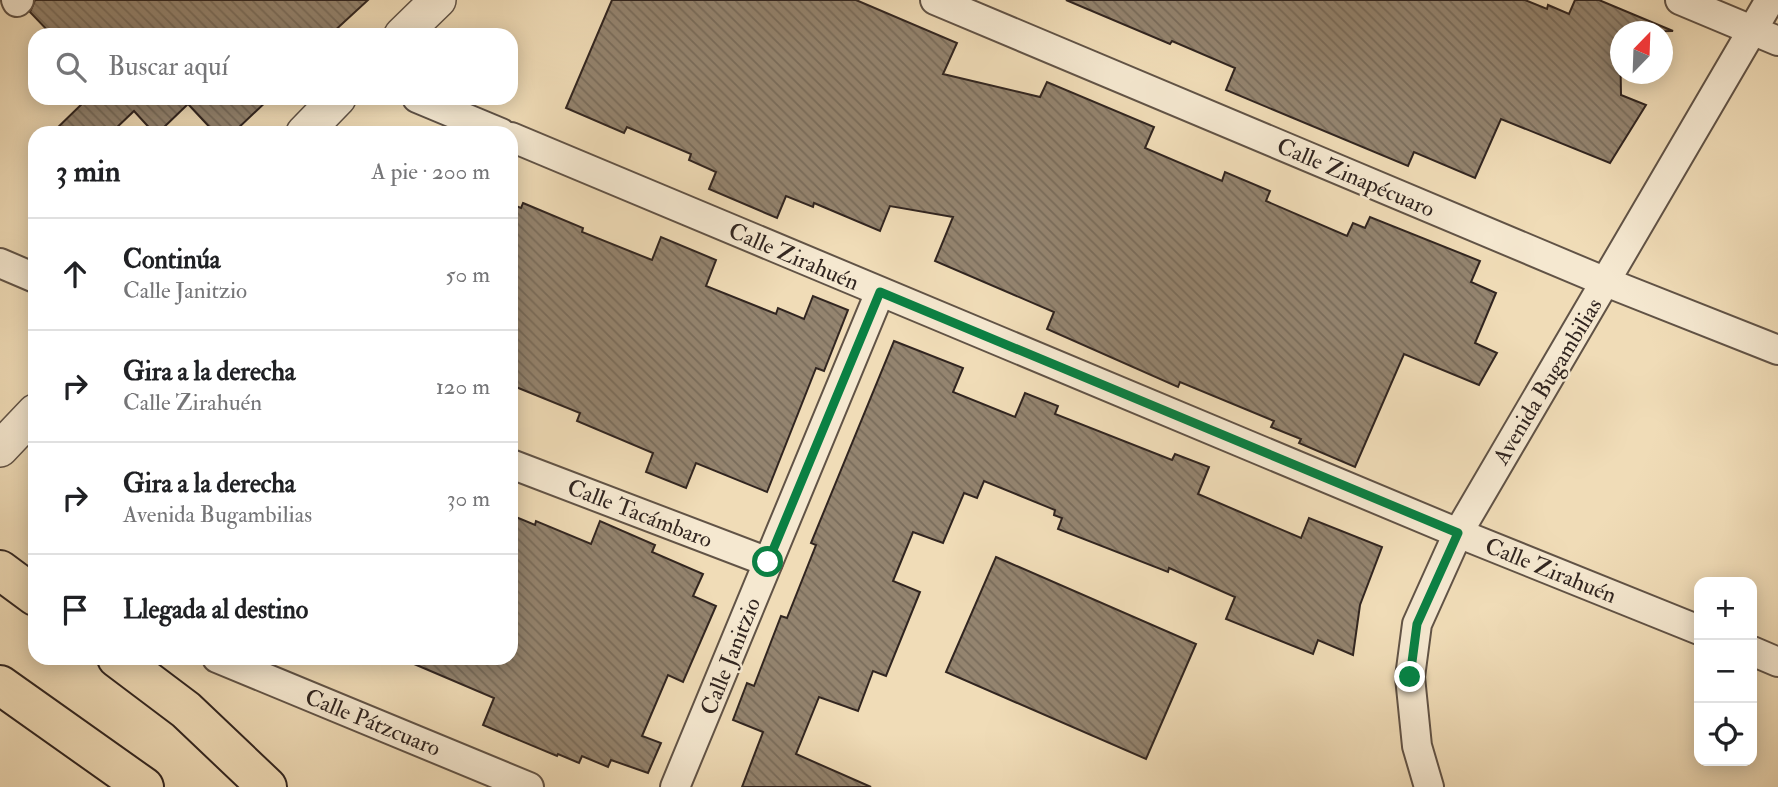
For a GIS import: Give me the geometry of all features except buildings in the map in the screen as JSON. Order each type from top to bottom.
[{"type":"main road","points":[[0,569],[28,591]]},
{"type":"main road","points":[[126,665],[186,710],[267,787]]},
{"type":"main road","points":[[0,685],[144,787]]},
{"type":"street","points":[[409,28],[438,0]]},
{"type":"street","name":"Calle Zinapécuaro","points":[[935,0],[1606,282],[1778,350]]},
{"type":"street","points":[[1680,0],[1766,36]]},
{"type":"street","name":"Avenida Bugambilias","points":[[1429,787],[1417,746],[1410,677],[1417,624],[1458,533],[1606,282],[1766,36],[1770,0]]},
{"type":"street","points":[[311,126],[331,105]]},
{"type":"street","points":[[434,105],[483,126]]},
{"type":"street","name":"Calle Zirahuén","points":[[518,140],[1458,533],[1694,628]]},
{"type":"street","points":[[0,263],[28,275]]},
{"type":"street","name":"Calle Janitzio","points":[[676,787],[880,292]]},
{"type":"street","points":[[0,449],[28,419]]},
{"type":"street","name":"Calle Tacámbaro","points":[[518,467],[768,562]]},
{"type":"street","points":[[0,569],[28,580]]},
{"type":"street","points":[[1757,653],[1778,662]]},
{"type":"street","name":"Calle Pátzcuaro","points":[[234,665],[529,787]]},
{"type":"route","points":[[768,562],[880,292],[1458,533],[1417,624],[1410,677]]}]
